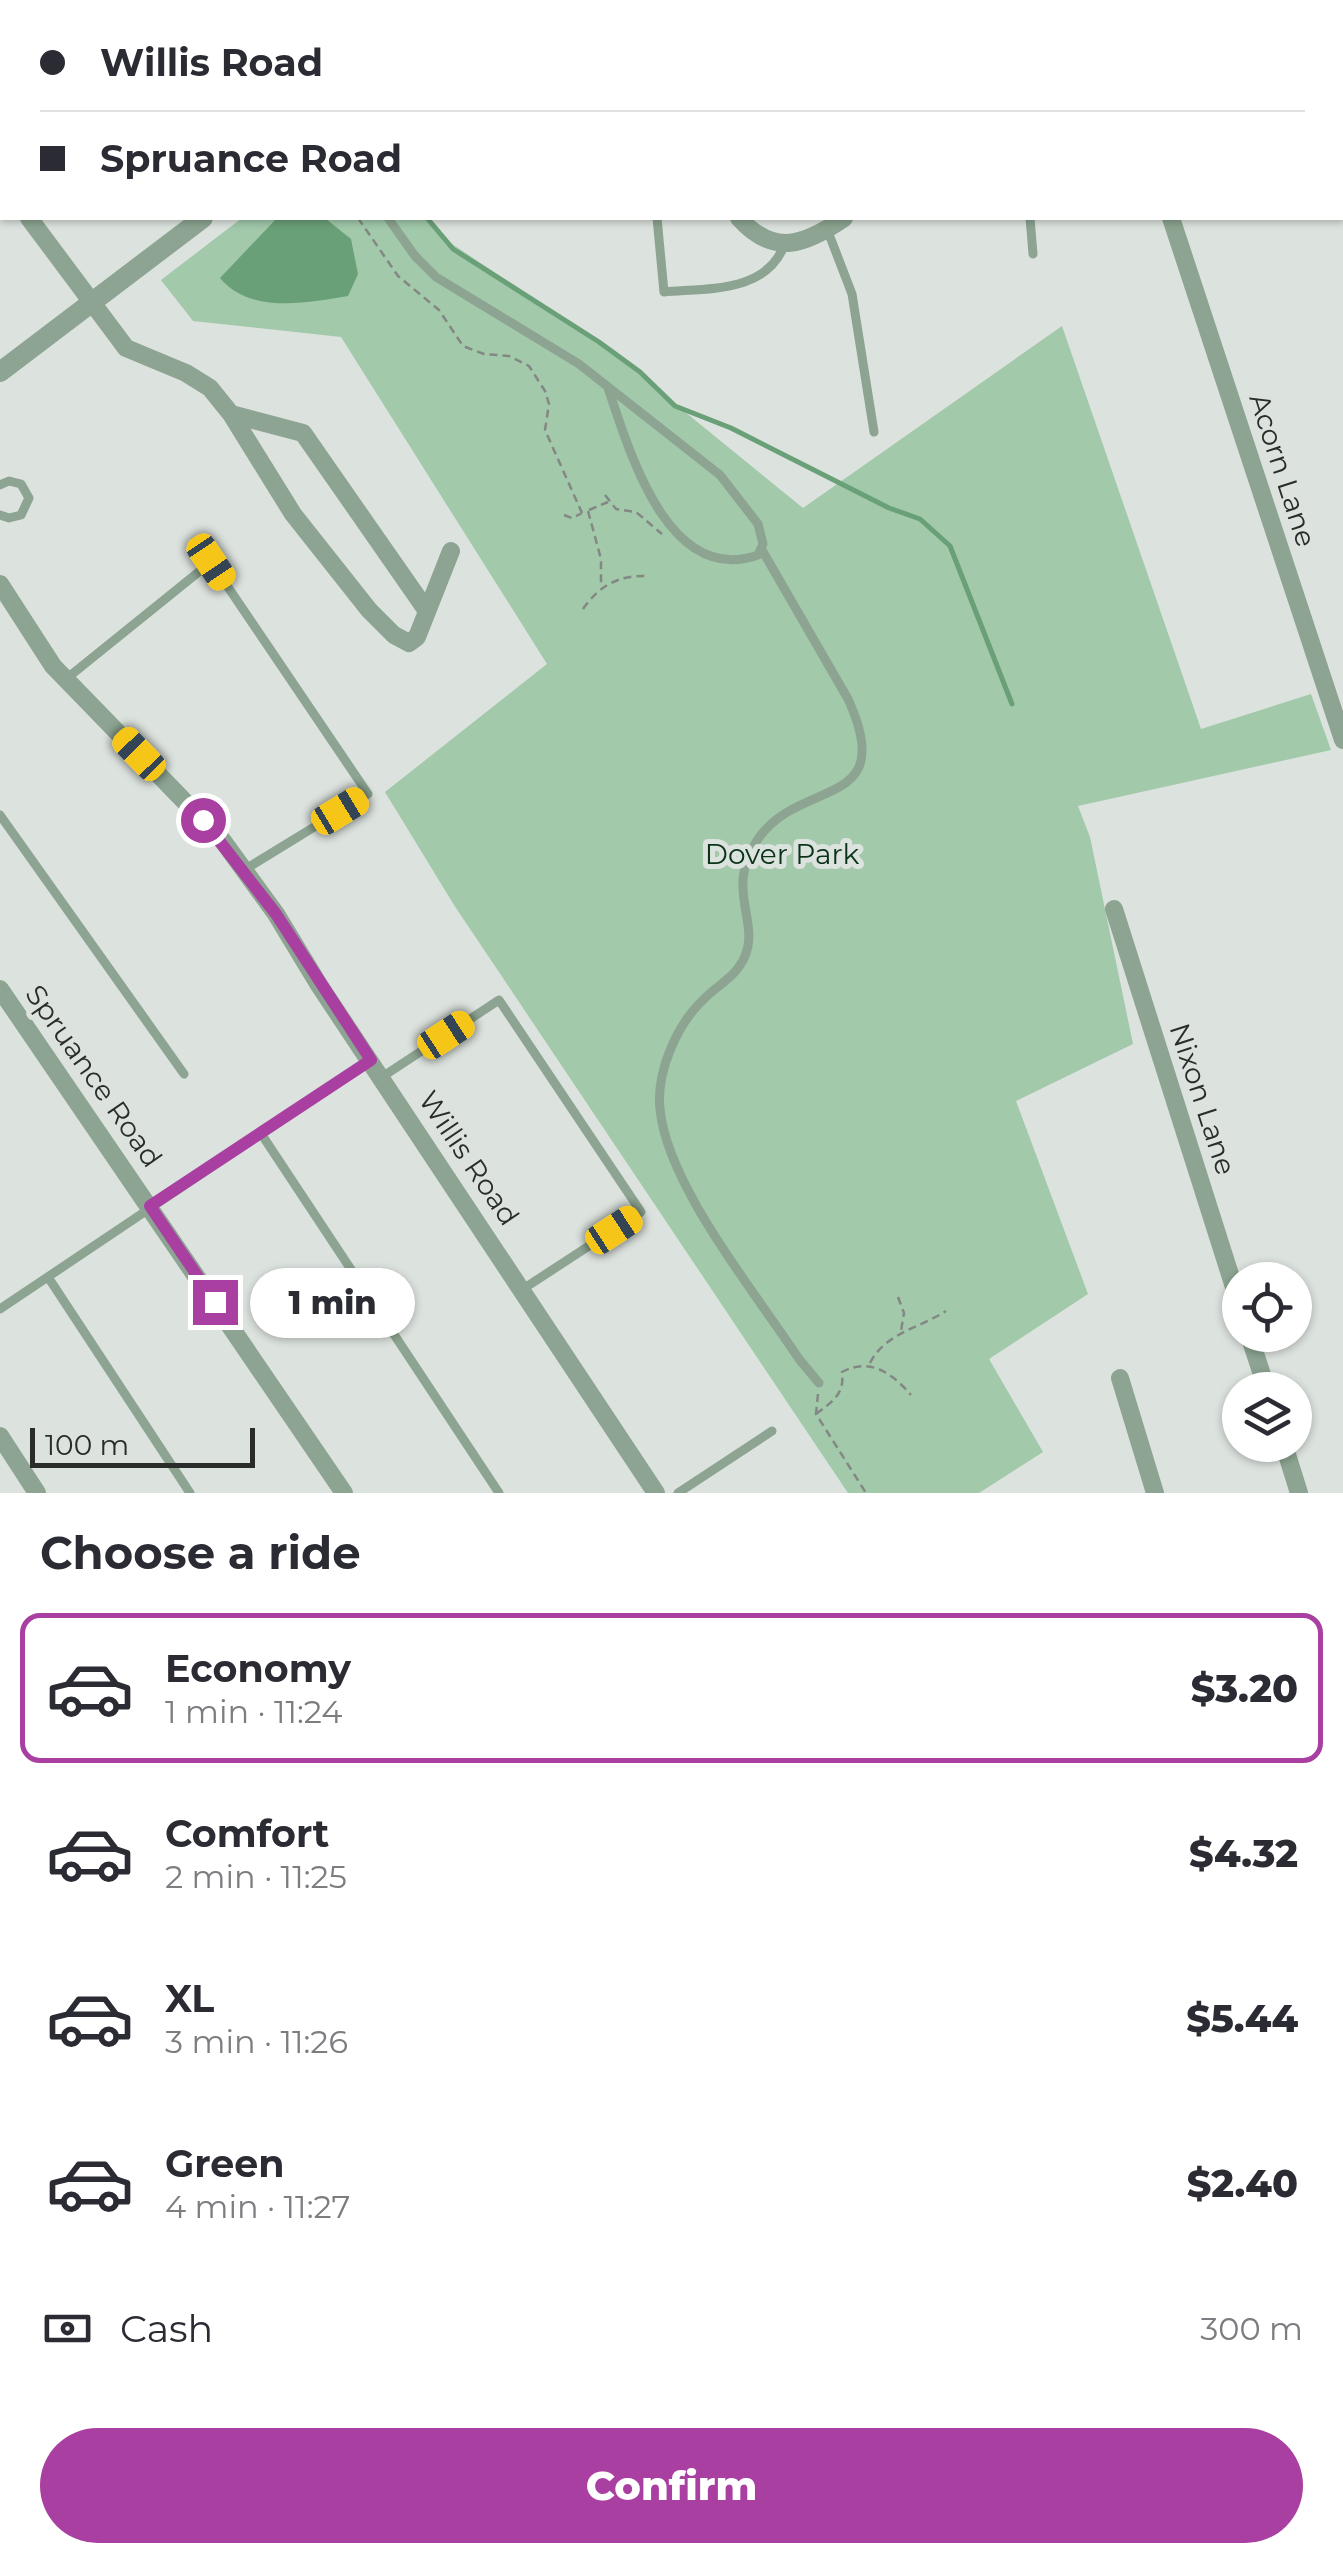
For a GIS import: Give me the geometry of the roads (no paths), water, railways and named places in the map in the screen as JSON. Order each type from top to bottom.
[{"type":"street","points":[[30,220],[126,348],[198,379],[231,414],[293,514],[368,610],[409,644],[417,638],[451,551]]},
{"type":"street","points":[[0,372],[200,220]]},
{"type":"street","points":[[741,220],[755,235],[784,243],[796,243],[841,220]]},
{"type":"street","name":"Acorn Lane","points":[[1172,220],[1336,698],[1343,740]]},
{"type":"street","points":[[231,414],[303,433],[427,612]]},
{"type":"street","name":"Willis Road","points":[[0,584],[52,666],[223,841],[244,870],[656,1493]]},
{"type":"street","name":"Nixon Lane","points":[[1114,909],[1226,1262]]},
{"type":"street","name":"Spruance Road","points":[[0,989],[344,1493]]},
{"type":"street","points":[[1120,1378],[1155,1493]]},
{"type":"street","points":[[0,1436],[37,1493]]},
{"type":"street","points":[[1289,1462],[1299,1493]]},
{"type":"lane","points":[[389,220],[414,256],[436,277],[560,351],[730,486],[758,524],[762,550],[859,724],[859,766],[841,788],[784,812],[757,839],[741,881],[747,952],[728,980],[700,1001],[678,1034],[660,1088],[660,1108],[674,1169],[799,1359],[819,1383]]},
{"type":"lane","points":[[658,220],[664,292],[731,285],[764,276],[780,256],[784,243]]},
{"type":"lane","points":[[1030,220],[1034,254]]},
{"type":"lane","points":[[828,229],[852,294],[874,432]]},
{"type":"lane","points":[[608,388],[639,475],[670,525],[696,547],[718,557],[742,559],[762,550]]},
{"type":"lane","points":[[0,485],[8,481],[21,484],[29,498],[21,515],[0,515]]},
{"type":"lane","points":[[66,679],[211,562],[368,794],[244,870]]},
{"type":"lane","points":[[0,815],[184,1074]]},
{"type":"lane","points":[[382,1077],[500,1000],[641,1212],[523,1289]]},
{"type":"lane","points":[[0,1309],[371,1060]]},
{"type":"lane","points":[[262,1135],[499,1493]]},
{"type":"lane","points":[[48,1277],[190,1493]]},
{"type":"lane","points":[[678,1493],[772,1431]]},
{"type":"waterway","points":[[429,220],[453,249],[599,342],[640,372],[675,406],[731,428],[889,508],[920,519],[950,546],[1012,704]]},
{"type":"park label","name":"Dover Park","points":[[782,854]]}]
